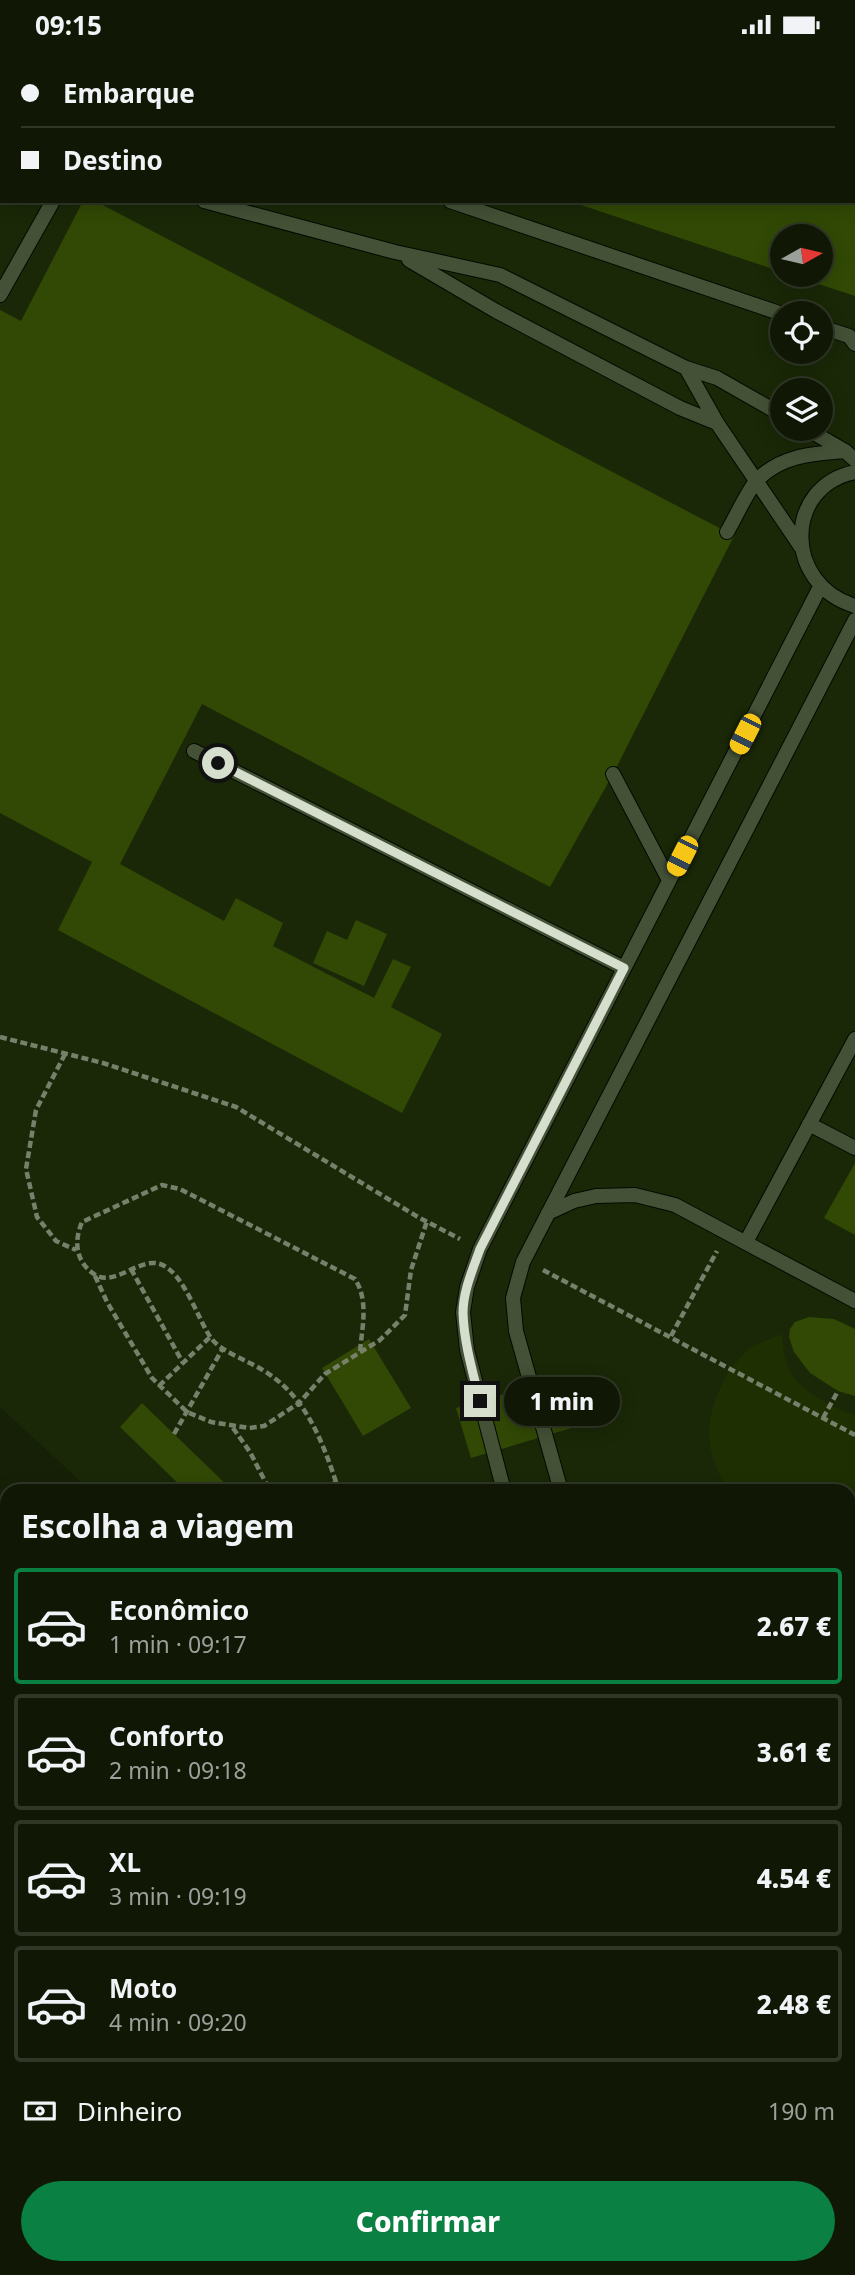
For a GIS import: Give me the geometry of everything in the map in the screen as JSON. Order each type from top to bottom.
[{"type":"lane","points":[[0,295],[52,203]]},
{"type":"lane","points":[[212,203],[396,252],[500,275],[686,368],[717,378],[770,408]]},
{"type":"lane","points":[[456,203],[770,310]]},
{"type":"lane","points":[[396,252],[496,311],[680,408],[717,423]]},
{"type":"lane","points":[[833,331],[849,336],[855,344]]},
{"type":"lane","points":[[686,368],[717,423],[801,547]]},
{"type":"lane","points":[[827,441],[850,455]]},
{"type":"lane","points":[[727,533],[756,481],[780,464],[795,457],[850,455]]},
{"type":"lane","points":[[855,472],[844,474],[825,486],[810,503],[802,524],[801,547],[807,569],[820,587],[839,601],[855,606]]},
{"type":"lane","points":[[502,1484],[467,1350],[463,1312],[467,1287],[480,1249],[820,587]]},
{"type":"lane","points":[[559,1484],[516,1331],[513,1298],[523,1262],[855,620]]},
{"type":"lane","points":[[194,751],[624,968]]},
{"type":"lane","points":[[613,774],[669,880]]},
{"type":"lane","points":[[746,1242],[855,1039]]},
{"type":"lane","points":[[809,1123],[855,1148]]},
{"type":"lane","points":[[548,1213],[574,1201],[596,1196],[635,1195],[675,1205],[855,1301]]},
{"type":"path","points":[[0,1037],[103,1063],[236,1107],[427,1221],[480,1249]]},
{"type":"path","points":[[65,1054],[36,1110],[26,1169],[37,1217],[56,1241],[76,1250]]},
{"type":"path","points":[[360,1352],[364,1298],[355,1279],[180,1189],[162,1185],[82,1222],[76,1236],[76,1250],[95,1276],[107,1302],[152,1378],[187,1412],[211,1422],[249,1428],[264,1426],[299,1403],[325,1374],[380,1340],[405,1315],[411,1270],[427,1221]]},
{"type":"path","points":[[671,1336],[727,1232]]},
{"type":"path","points":[[523,1262],[556,1275],[855,1435]]},
{"type":"path","points":[[95,1276],[107,1277],[146,1263],[159,1263],[170,1270],[194,1304],[210,1337],[223,1348],[278,1379],[307,1412],[322,1441],[336,1482],[333,1484]]},
{"type":"path","points":[[131,1269],[183,1363]]},
{"type":"path","points":[[159,1386],[210,1337]]},
{"type":"path","points":[[174,1434],[223,1348]]},
{"type":"path","points":[[823,1418],[838,1391]]},
{"type":"path","points":[[232,1427],[250,1452],[266,1484]]},
{"type":"shaded area","points":[[0,203],[855,203],[855,1484],[83,1484],[0,1407]]},
{"type":"shaded area","points":[[782,1334],[787,1363],[799,1383],[827,1403],[855,1415],[855,1484],[724,1484],[711,1450],[709,1437],[712,1409],[730,1371],[747,1351]]},
{"type":"building","points":[[82,203],[99,203],[735,534],[613,774],[550,887],[202,704],[120,864],[224,921],[236,898],[283,923],[273,946],[374,998],[393,959],[411,967],[391,1007],[442,1034],[402,1113],[58,930],[92,862],[0,813],[0,310],[21,321]]},
{"type":"building","points":[[575,203],[855,203],[855,296],[828,287],[833,287],[833,224],[770,224],[770,268]]},
{"type":"building","points":[[356,920],[387,934],[364,986],[313,963],[327,931],[347,940]]},
{"type":"building","points":[[855,1163],[855,1235],[824,1218]]},
{"type":"building","points":[[809,1317],[834,1319],[855,1329],[855,1396],[838,1391],[810,1373],[794,1352],[789,1337],[790,1329],[795,1322]]},
{"type":"building","points":[[369,1339],[411,1408],[363,1436],[322,1368]]},
{"type":"building","points":[[560,1378],[575,1427],[471,1458],[456,1408]]},
{"type":"building","points":[[142,1403],[226,1484],[179,1484],[120,1427]]},
{"type":"route","points":[[218,763],[624,968],[480,1249],[467,1287],[463,1312],[467,1350],[480,1401]]}]
